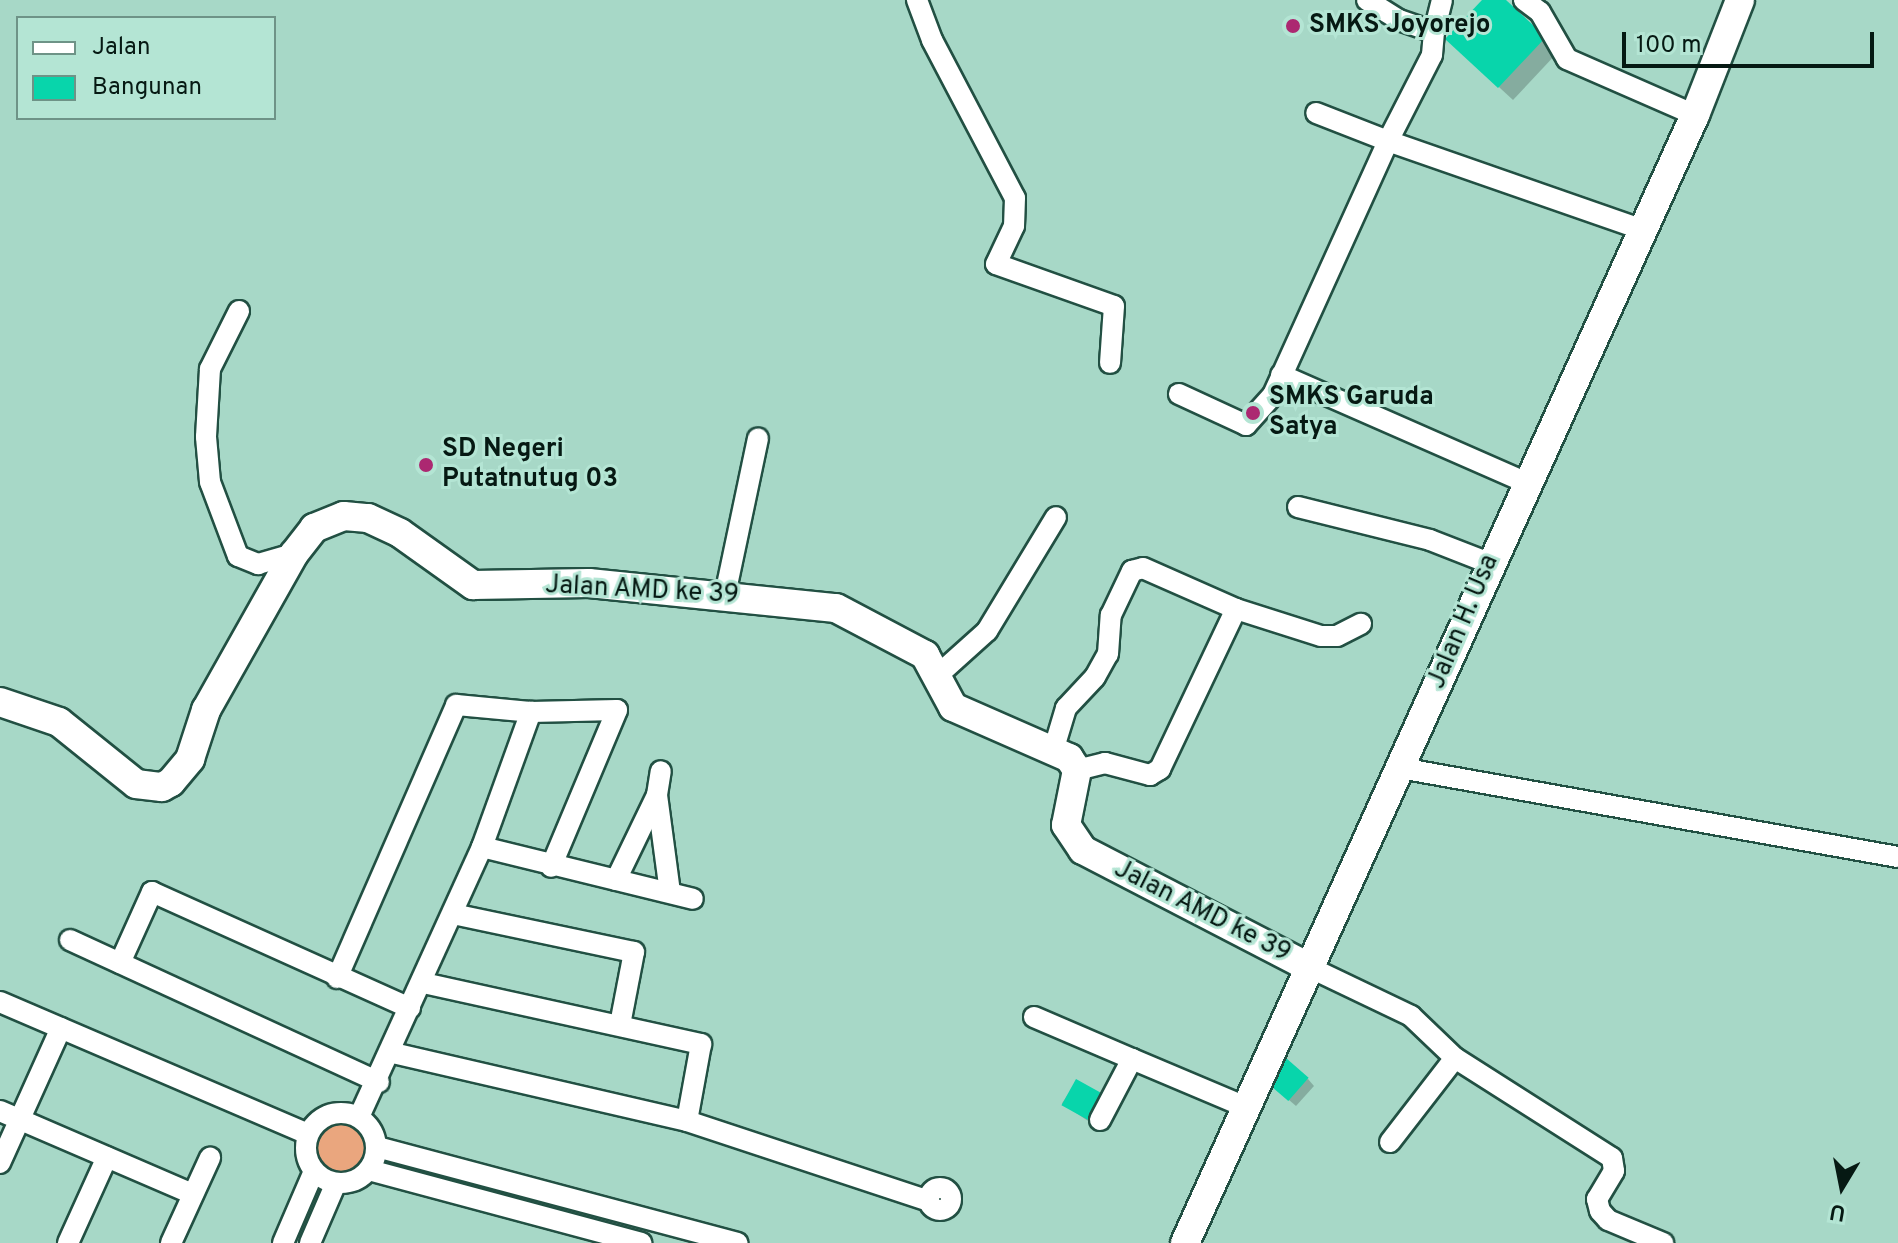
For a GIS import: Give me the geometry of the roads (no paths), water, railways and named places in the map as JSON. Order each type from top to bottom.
[{"type":"street","points":[[917,0],[932,40],[1015,198],[1014,226],[996,264],[1114,306],[1110,363]]},
{"type":"street","points":[[1367,0],[1399,20],[1434,32]]},
{"type":"street","points":[[1179,394],[1246,425],[1268,402],[1388,141],[1432,55],[1442,0]]},
{"type":"street","points":[[1524,0],[1540,12],[1567,59],[1695,115]]},
{"type":"street","name":"Jalan H. Usa","points":[[1185,1243],[1313,969],[1525,482],[1695,115],[1740,0]]},
{"type":"street","points":[[1316,113],[1643,230]]},
{"type":"street","points":[[239,311],[210,369],[206,437],[210,482],[238,556],[258,564],[294,554]]},
{"type":"street","points":[[1281,375],[1525,482]]},
{"type":"street","points":[[725,595],[758,438]]},
{"type":"street","points":[[1298,507],[1430,540],[1489,563]]},
{"type":"street","name":"Jalan AMD ke 39","points":[[0,702],[59,722],[136,784],[162,787],[186,767],[206,710],[294,554],[325,521],[356,516],[400,533],[473,585],[589,583],[725,595],[843,610],[925,655],[938,675],[942,694],[953,707],[1054,748],[1077,770],[1066,825],[1083,850],[1313,969]]},
{"type":"street","points":[[938,675],[987,631],[1056,517]]},
{"type":"street","points":[[1054,748],[1066,708],[1095,677],[1108,654],[1111,615],[1132,571],[1143,568],[1236,609],[1321,636],[1337,636],[1361,624]]},
{"type":"street","points":[[1077,770],[1105,763],[1150,775],[1160,769],[1236,609]]},
{"type":"street","points":[[337,978],[456,705],[531,712],[617,710],[551,867]]},
{"type":"street","points":[[359,1117],[393,1053],[482,847],[531,712]]},
{"type":"street","points":[[1400,768],[1898,857]]},
{"type":"street","points":[[616,880],[657,795],[661,771]]},
{"type":"street","points":[[657,795],[670,892]]},
{"type":"street","points":[[482,847],[551,867],[693,899]]},
{"type":"street","points":[[120,963],[152,892],[337,978],[410,1008]]},
{"type":"street","points":[[453,914],[634,952],[620,1025]]},
{"type":"street","points":[[70,940],[379,1082]]},
{"type":"street","points":[[1313,969],[1390,1003],[1455,1058],[1612,1158],[1614,1171],[1597,1199],[1600,1211],[1608,1220],[1663,1243]]},
{"type":"street","points":[[423,983],[701,1044],[687,1121]]},
{"type":"street","points":[[0,1002],[308,1134]]},
{"type":"street","points":[[1034,1017],[1248,1108]]},
{"type":"street","points":[[0,1163],[61,1028]]},
{"type":"street","points":[[393,1053],[687,1121],[938,1204],[939,1227]]},
{"type":"street","points":[[1390,1142],[1455,1058]]},
{"type":"street","points":[[1100,1120],[1132,1059]]},
{"type":"street","points":[[0,1111],[193,1194]]},
{"type":"street","points":[[330,1115],[359,1117],[372,1130],[377,1147],[369,1170],[354,1181],[336,1183],[314,1171],[306,1153],[308,1134],[330,1115]]},
{"type":"street","points":[[377,1147],[737,1243]]},
{"type":"street","points":[[68,1243],[107,1157]]},
{"type":"street","points":[[171,1243],[210,1158]]},
{"type":"street","points":[[369,1170],[628,1241],[630,1215]]},
{"type":"street","points":[[283,1243],[314,1171]]},
{"type":"street","points":[[310,1243],[336,1183]]},
{"type":"place","name":"SMKS Joyorejo","points":[[1293,26]]},
{"type":"place","name":"SMKS Garuda Satya","points":[[1253,413]]},
{"type":"place","name":"SD Negeri Putatnutug 03","points":[[426,465]]}]
